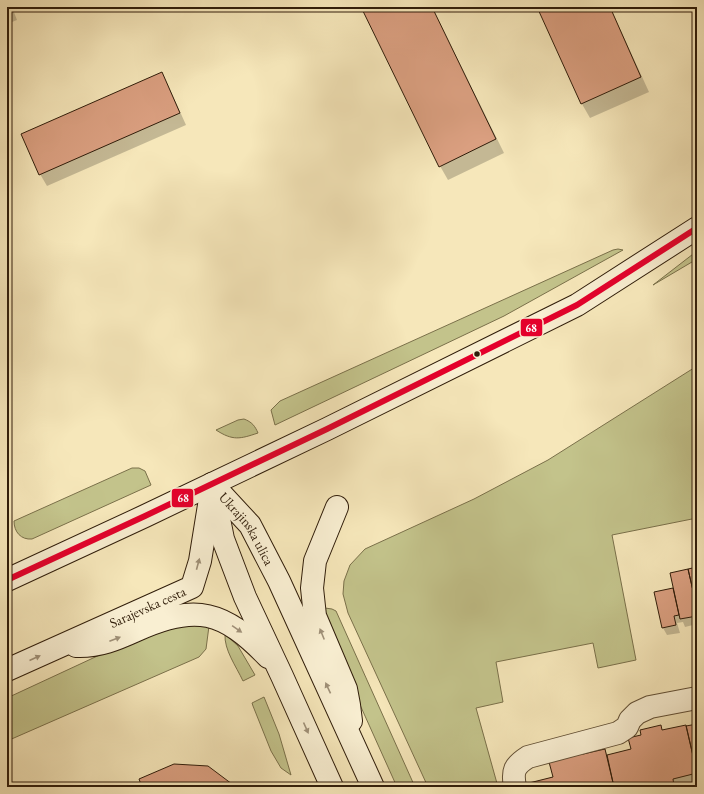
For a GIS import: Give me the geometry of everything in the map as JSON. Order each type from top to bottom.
[{"type":"main road","points":[[7,580],[334,426],[577,305],[697,228]]},
{"type":"main road","name":"Sarajevska cesta","points":[[7,670],[192,587],[200,561],[212,484]]},
{"type":"main road","name":"Ukrajinska ulica","points":[[212,484],[223,539],[245,597],[332,787]]},
{"type":"main road","name":"Ukrajinska ulica","points":[[212,484],[250,525],[279,581],[373,787]]},
{"type":"main road","points":[[337,507],[315,561],[312,588],[315,616],[346,689],[349,705],[351,738]]},
{"type":"main road","points":[[63,645],[97,644],[112,641],[162,619],[189,614],[201,614],[219,619],[233,626],[259,647],[278,667]]},
{"type":"main road","points":[[515,787],[514,772],[518,764],[528,757],[618,732],[627,727],[630,720],[637,713],[650,707],[697,698]]},
{"type":"green space","points":[[618,249],[623,250],[504,316],[275,425],[271,410],[280,401]]},
{"type":"green space","points":[[697,251],[697,259],[653,285]]},
{"type":"green space","points":[[697,366],[697,518],[612,535],[636,660],[598,668],[593,643],[496,662],[503,702],[476,708],[498,787],[428,787],[348,613],[343,594],[344,581],[350,565],[365,549],[474,499],[548,460]]},
{"type":"green space","points":[[244,419],[253,424],[258,433],[237,438],[227,436],[216,430],[238,420]]},
{"type":"green space","points":[[132,468],[139,468],[145,471],[151,485],[32,539],[21,537],[15,529],[14,521]]},
{"type":"green space","points":[[325,608],[336,611],[415,787],[397,787],[329,636]]},
{"type":"green space","points":[[171,624],[209,626],[206,649],[199,657],[7,741],[7,698],[134,639]]},
{"type":"green space","points":[[225,634],[238,646],[255,675],[243,681],[228,652]]},
{"type":"green space","points":[[264,697],[279,734],[291,775],[281,768],[271,751],[253,706],[252,703]]},
{"type":"building","points":[[361,7],[432,7],[496,139],[439,167]]},
{"type":"building","points":[[537,7],[610,7],[641,77],[581,104]]},
{"type":"building","points":[[162,72],[180,113],[39,175],[21,134]]},
{"type":"building","points":[[697,567],[697,608],[688,569]]},
{"type":"building","points":[[688,569],[697,608],[697,616],[680,619],[670,573]]},
{"type":"building","points":[[673,588],[679,615],[674,616],[676,625],[662,628],[654,592]]},
{"type":"building","points":[[697,724],[697,773],[686,726]]},
{"type":"building","points":[[661,725],[662,730],[686,725],[697,773],[673,779],[674,786],[669,787],[614,787],[607,755],[631,749],[628,738],[641,735],[640,730]]},
{"type":"building","points":[[581,749],[583,754],[605,749],[614,787],[530,787],[529,783],[553,777],[549,762]]},
{"type":"building","points":[[174,764],[208,766],[236,787],[142,787],[139,779]]},
{"type":"transit line","name":"68","points":[[7,580],[327,429],[577,305],[697,228]]}]
